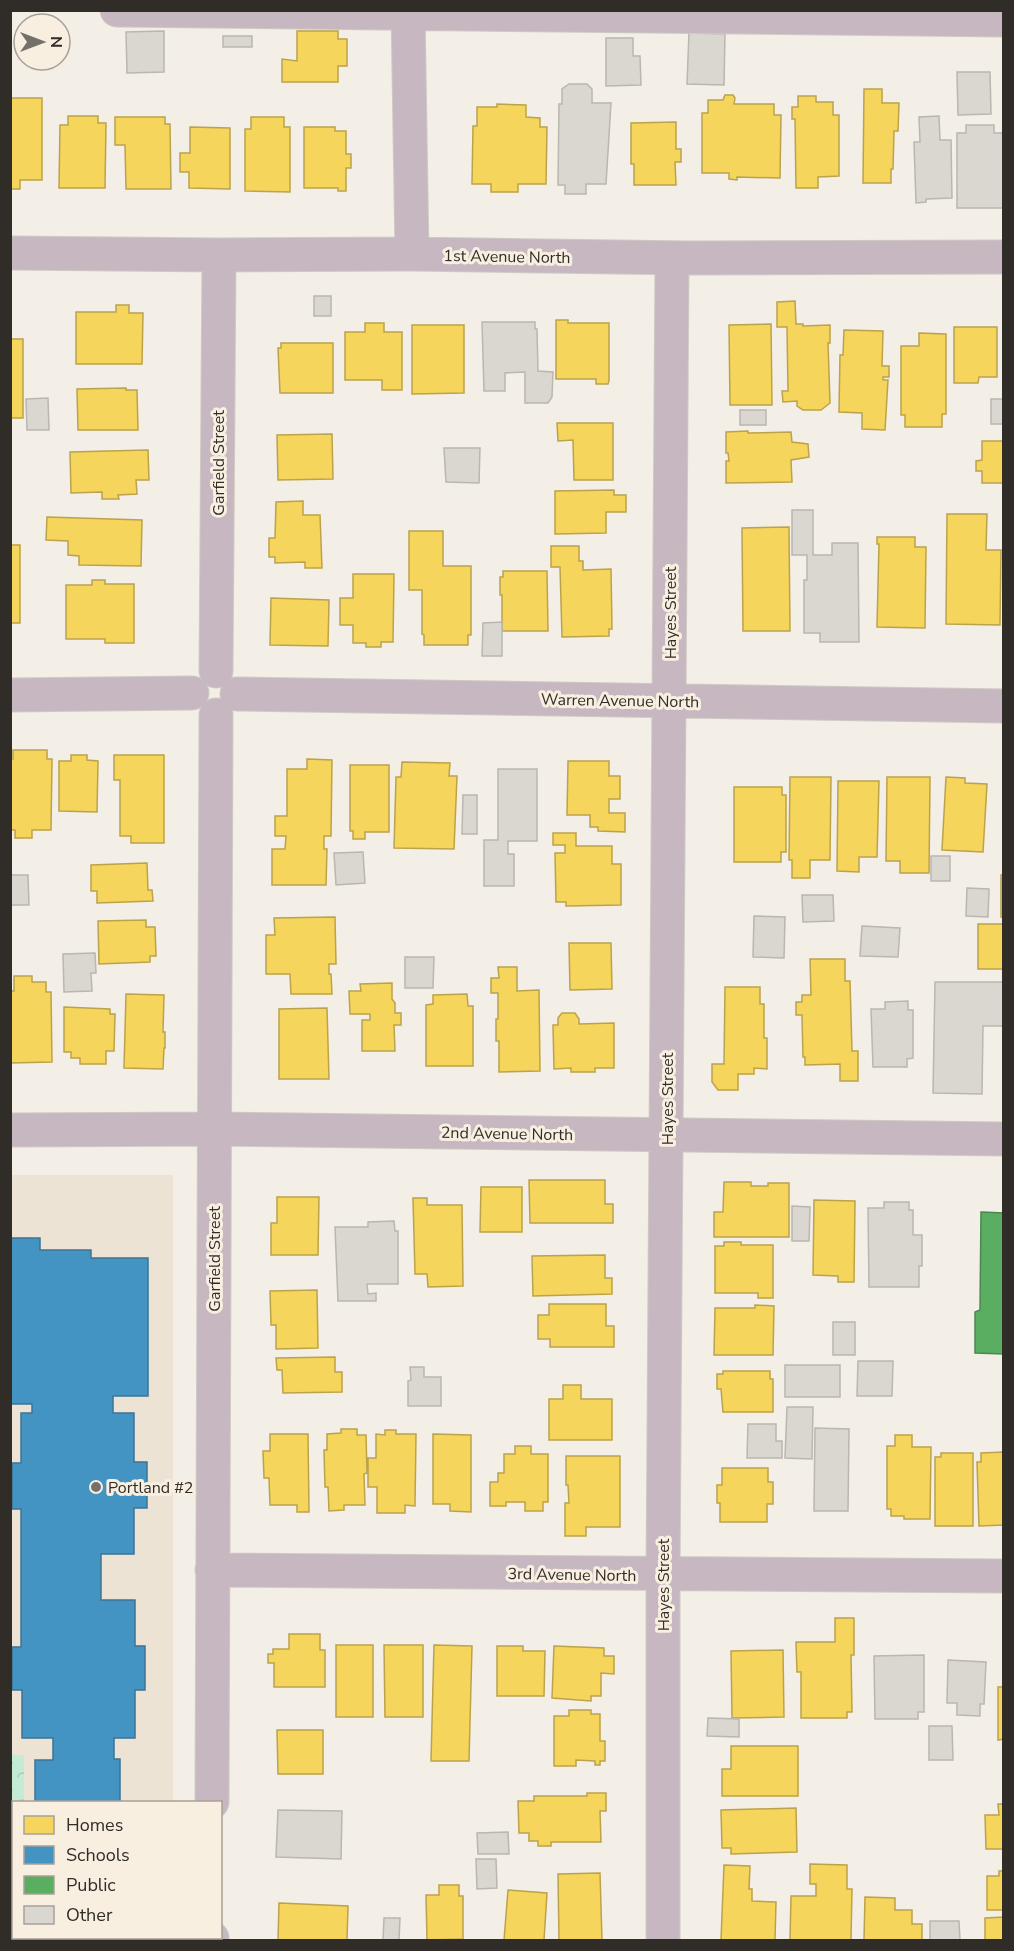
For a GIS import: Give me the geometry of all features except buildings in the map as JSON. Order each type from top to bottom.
[{"type":"street","points":[[117,10],[1004,20]]},
{"type":"street","points":[[408,13],[412,254]]},
{"type":"street","name":"1st Avenue North","points":[[10,253],[412,254],[672,258],[1004,257]]},
{"type":"street","name":"Garfield Street","points":[[212,1801],[215,1129],[223,693],[219,255]]},
{"type":"street","name":"Hayes Street","points":[[663,1941],[663,1575],[672,258]]},
{"type":"street","points":[[10,694],[192,693],[199,708],[205,713],[223,693]]},
{"type":"street","name":"Warren Avenue North","points":[[223,693],[1004,706]]},
{"type":"street","name":"2nd Avenue North","points":[[10,1130],[215,1129],[1004,1139]]},
{"type":"street","name":"3rd Avenue North","points":[[212,1570],[1004,1576]]},
{"type":"shaded area","points":[[11,1175],[173,1175],[173,1801],[12,1801],[12,1939],[173,1940],[11,1940]]},
{"type":"green space","points":[[11,1755],[24,1755],[24,1801],[12,1801],[12,1939],[24,1940],[11,1940]]},
{"type":"place","name":"Portland #2","points":[[96,1487]]}]
